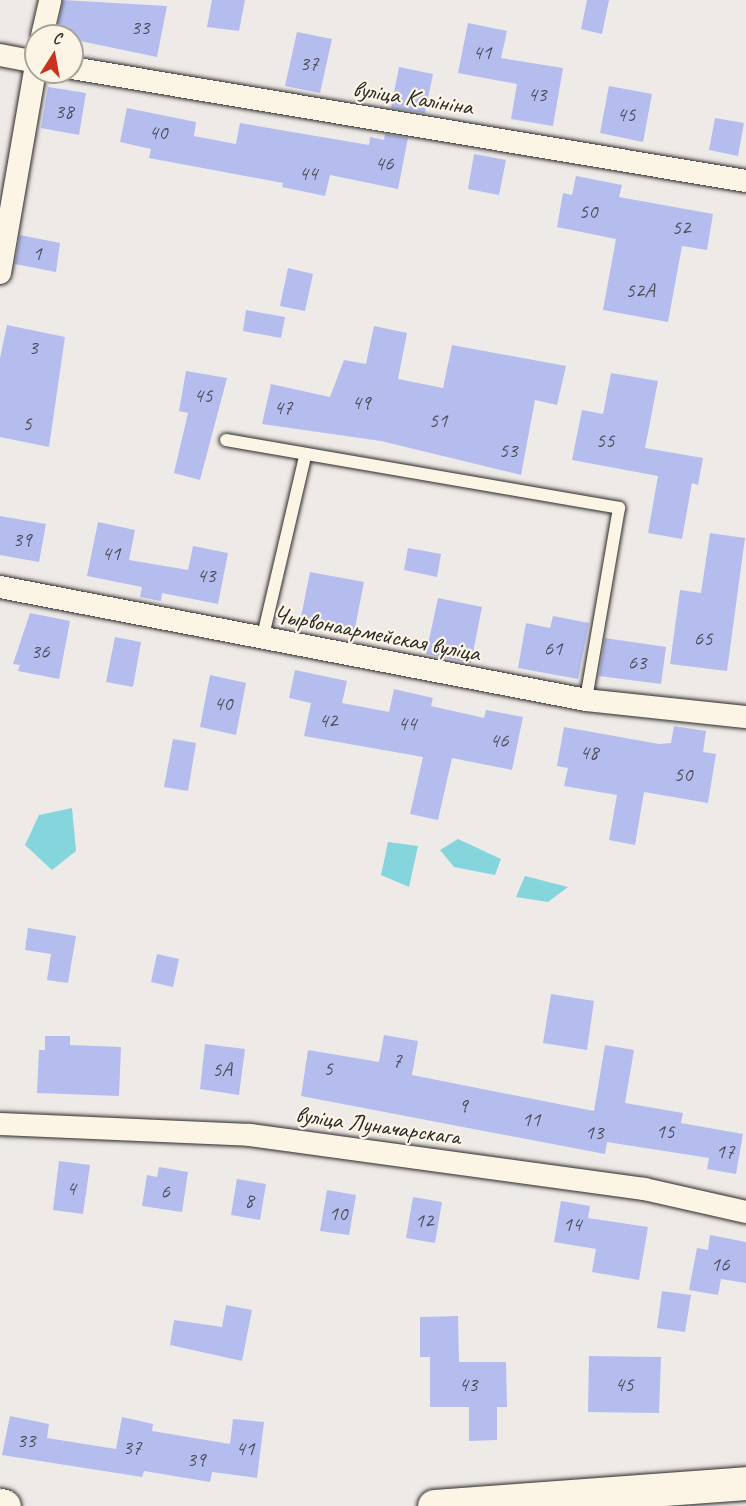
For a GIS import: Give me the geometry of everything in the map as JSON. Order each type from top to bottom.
[{"type":"main road","points":[[434,1506],[746,1483]]},
{"type":"street","points":[[45,24],[50,0]]},
{"type":"street","points":[[0,55],[24,61]]},
{"type":"street","name":"вуліца Калініна","points":[[84,70],[746,181]]},
{"type":"street","points":[[0,273],[33,84]]},
{"type":"street","name":"Чырвонаармейская вуліца","points":[[0,586],[262,640],[586,700],[746,717]]},
{"type":"street","name":"вуліца Луначарскага","points":[[0,1124],[250,1136],[644,1189],[746,1212]]},
{"type":"lane","points":[[226,440],[305,456],[619,508],[586,700]]},
{"type":"lane","points":[[262,640],[305,456]]},
{"type":"water","points":[[72,808],[76,851],[52,870],[25,845],[39,815]]},
{"type":"water","points":[[458,839],[501,859],[495,875],[454,867],[440,850]]},
{"type":"water","points":[[388,842],[418,846],[409,887],[381,875]]},
{"type":"water","points":[[525,876],[568,887],[548,902],[516,897]]},
{"type":"building","points":[[63,0],[167,6],[157,57],[84,42],[84,24],[58,24]]},
{"type":"building","points":[[212,0],[245,0],[239,31],[207,27]]},
{"type":"building","points":[[587,0],[609,0],[602,34],[581,29]]},
{"type":"building","points":[[468,23],[507,31],[501,58],[563,68],[553,126],[511,119],[517,84],[458,73]]},
{"type":"building","points":[[297,32],[332,39],[320,93],[285,86]]},
{"type":"building","points":[[399,67],[433,74],[425,113],[391,108]]},
{"type":"building","points":[[609,86],[652,94],[643,142],[600,133]]},
{"type":"building","points":[[48,87],[86,93],[79,135],[41,128]]},
{"type":"building","points":[[127,108],[196,122],[194,136],[236,144],[240,123],[369,145],[370,137],[384,140],[385,134],[408,138],[398,189],[330,175],[325,196],[282,187],[283,183],[149,158],[151,149],[120,142]]},
{"type":"building","points":[[715,118],[744,123],[738,156],[709,150]]},
{"type":"building","points":[[474,154],[506,160],[499,195],[468,189]]},
{"type":"building","points":[[576,176],[622,185],[619,197],[713,214],[707,250],[682,246],[668,322],[603,310],[616,239],[557,227],[563,193],[572,195]]},
{"type":"building","points":[[20,235],[60,243],[56,272],[15,264]]},
{"type":"building","points":[[288,268],[313,274],[305,311],[280,306]]},
{"type":"building","points":[[246,310],[285,317],[281,338],[243,331]]},
{"type":"building","points":[[7,325],[65,337],[49,447],[0,437],[0,358]]},
{"type":"building","points":[[374,326],[407,333],[398,379],[443,388],[452,345],[566,366],[557,405],[535,400],[521,475],[381,441],[262,424],[271,384],[330,397],[344,360],[366,364]]},
{"type":"building","points":[[186,371],[227,378],[200,480],[174,473],[188,413],[179,411]]},
{"type":"building","points":[[611,373],[658,381],[645,448],[703,458],[698,485],[692,483],[682,539],[648,533],[658,476],[572,460],[582,410],[603,414]]},
{"type":"building","points":[[0,516],[46,524],[39,562],[0,555]]},
{"type":"building","points":[[98,522],[135,530],[129,560],[188,570],[193,546],[228,553],[218,604],[162,593],[161,601],[140,597],[142,587],[87,576]]},
{"type":"building","points":[[710,533],[745,538],[727,671],[670,664],[680,590],[701,593]]},
{"type":"building","points":[[408,548],[441,554],[437,577],[404,570]]},
{"type":"building","points":[[310,572],[364,582],[354,633],[300,622]]},
{"type":"building","points":[[438,598],[482,607],[471,663],[426,654]]},
{"type":"building","points":[[30,613],[70,621],[59,679],[18,671],[20,665],[13,664]]},
{"type":"building","points":[[553,616],[589,623],[578,679],[518,668],[526,623],[550,628]]},
{"type":"building","points":[[115,637],[141,642],[133,687],[106,682]]},
{"type":"building","points":[[605,638],[666,647],[661,684],[599,676]]},
{"type":"building","points":[[295,670],[347,681],[342,703],[389,712],[394,689],[433,698],[431,706],[484,718],[486,710],[523,717],[512,770],[452,758],[438,820],[410,814],[423,757],[304,736],[311,703],[289,698]]},
{"type":"building","points":[[210,675],[246,683],[236,735],[200,727]]},
{"type":"building","points":[[674,726],[706,731],[703,752],[716,754],[708,803],[644,792],[635,845],[609,840],[617,795],[564,786],[568,768],[557,766],[564,727],[659,744],[671,743]]},
{"type":"building","points":[[173,739],[196,743],[188,791],[164,787]]},
{"type":"building","points":[[28,928],[76,936],[68,983],[47,980],[51,954],[25,950]]},
{"type":"building","points":[[157,954],[179,959],[173,987],[151,982]]},
{"type":"building","points":[[551,994],[594,1001],[587,1050],[543,1043]]},
{"type":"building","points":[[384,1035],[418,1041],[412,1075],[594,1111],[605,1045],[634,1050],[625,1103],[683,1113],[681,1123],[743,1134],[736,1174],[707,1169],[709,1158],[607,1142],[605,1154],[301,1096],[308,1050],[379,1062]]},
{"type":"building","points":[[45,1036],[70,1036],[70,1045],[121,1047],[119,1096],[37,1093],[39,1050],[45,1050]]},
{"type":"building","points":[[205,1044],[245,1049],[239,1095],[200,1089]]},
{"type":"building","points":[[59,1161],[90,1165],[83,1214],[53,1210]]},
{"type":"building","points":[[159,1167],[188,1172],[182,1212],[142,1206],[147,1175],[157,1177]]},
{"type":"building","points":[[237,1179],[266,1184],[260,1220],[231,1215]]},
{"type":"building","points":[[327,1190],[356,1195],[349,1235],[320,1231]]},
{"type":"building","points":[[413,1197],[442,1202],[435,1243],[406,1238]]},
{"type":"building","points":[[561,1201],[590,1206],[588,1218],[648,1227],[639,1280],[592,1272],[596,1249],[554,1242]]},
{"type":"building","points":[[710,1235],[746,1242],[746,1283],[721,1279],[718,1295],[689,1290],[697,1248],[708,1250]]},
{"type":"building","points":[[662,1291],[691,1295],[685,1332],[657,1328]]},
{"type":"building","points":[[226,1305],[252,1310],[242,1361],[170,1345],[174,1320],[222,1327]]},
{"type":"building","points":[[458,1316],[459,1362],[506,1362],[507,1407],[497,1407],[497,1440],[469,1441],[469,1407],[430,1407],[430,1357],[420,1357],[420,1317]]},
{"type":"building","points":[[589,1356],[661,1357],[659,1413],[588,1412]]},
{"type":"building","points":[[10,1416],[49,1424],[47,1438],[116,1449],[122,1417],[153,1424],[152,1431],[230,1444],[233,1419],[264,1422],[257,1478],[212,1472],[210,1482],[144,1471],[142,1477],[2,1455]]}]
